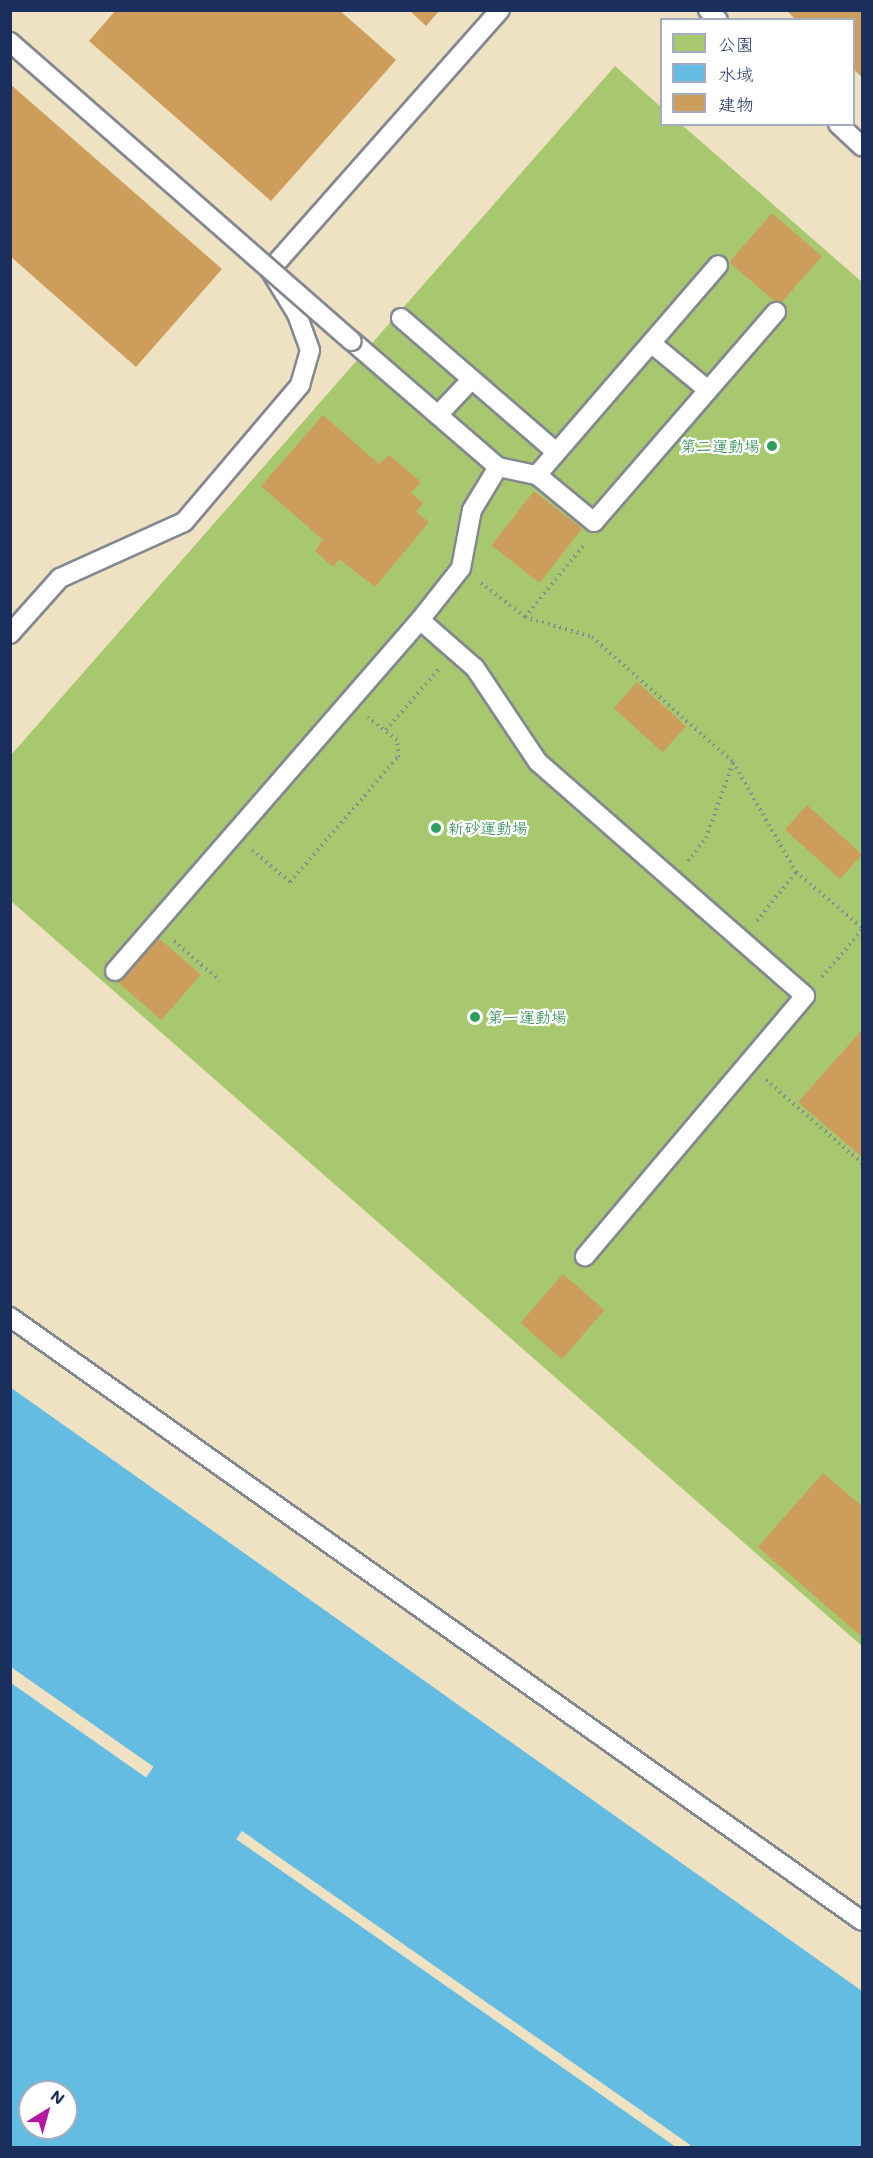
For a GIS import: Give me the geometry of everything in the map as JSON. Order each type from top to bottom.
[{"type":"lane","points":[[10,633],[60,578],[183,522],[300,385],[310,350],[297,314],[270,270],[500,10]]},
{"type":"lane","points":[[10,42],[498,467],[537,475],[594,522],[776,312]]},
{"type":"lane","points":[[840,126],[862,146]]},
{"type":"lane","points":[[537,475],[718,265]]},
{"type":"lane","points":[[401,318],[556,452]]},
{"type":"lane","points":[[651,343],[708,390]]},
{"type":"lane","points":[[438,415],[471,380]]},
{"type":"lane","points":[[115,971],[420,621],[461,568],[472,510],[498,467]]},
{"type":"lane","points":[[420,621],[475,668],[538,762],[805,996],[585,1256]]},
{"type":"lane","points":[[10,1317],[862,1922]]},
{"type":"path","points":[[525,617],[588,540],[594,522]]},
{"type":"path","points":[[461,568],[525,617],[592,637],[733,762],[796,872],[862,929],[805,996]]},
{"type":"path","points":[[386,730],[455,651]]},
{"type":"path","points":[[235,835],[290,882],[398,757],[397,740],[349,702]]},
{"type":"path","points":[[673,880],[706,838],[733,762]]},
{"type":"path","points":[[741,940],[796,872]]},
{"type":"path","points":[[155,926],[219,980]]},
{"type":"path","points":[[748,1064],[862,1163]]},
{"type":"green space","name":"新砂運動場","points":[[615,66],[660,106],[660,126],[683,126],[862,282],[862,1646],[11,901],[11,755]]},
{"type":"water","points":[[10,1387],[862,1991],[862,2147],[11,2147]]},
{"type":"pier","points":[[11,1667],[154,1767],[146,1777],[10,1682]]},
{"type":"pier","points":[[242,1831],[690,2145],[688,2148],[677,2148],[236,1839]]},
{"type":"building","points":[[116,10],[339,10],[396,60],[271,201],[89,41]]},
{"type":"building","points":[[409,10],[440,10],[426,26]]},
{"type":"building","points":[[786,10],[862,10],[862,77],[855,71],[855,18],[794,18]]},
{"type":"building","points":[[10,84],[222,269],[136,367],[10,256]]},
{"type":"building","points":[[772,213],[822,256],[779,305],[729,262]]},
{"type":"building","points":[[323,415],[379,464],[389,455],[421,482],[411,493],[423,503],[416,512],[429,522],[375,587],[339,559],[333,567],[315,551],[323,540],[261,486]]},
{"type":"building","points":[[534,491],[582,529],[540,583],[492,545]]},
{"type":"building","points":[[637,682],[686,726],[663,752],[614,708]]},
{"type":"building","points":[[807,805],[862,855],[840,879],[785,830]]},
{"type":"building","points":[[154,934],[201,975],[161,1020],[115,979]]},
{"type":"building","points":[[862,1030],[862,1157],[798,1102]]},
{"type":"building","points":[[563,1274],[605,1310],[562,1359],[520,1323]]},
{"type":"building","points":[[823,1473],[862,1506],[862,1637],[758,1547]]},
{"type":"place","name":"第二運動場","points":[[772,446]]},
{"type":"place","name":"新砂運動場","points":[[436,828]]},
{"type":"place","name":"第一運動場","points":[[475,1017]]}]
